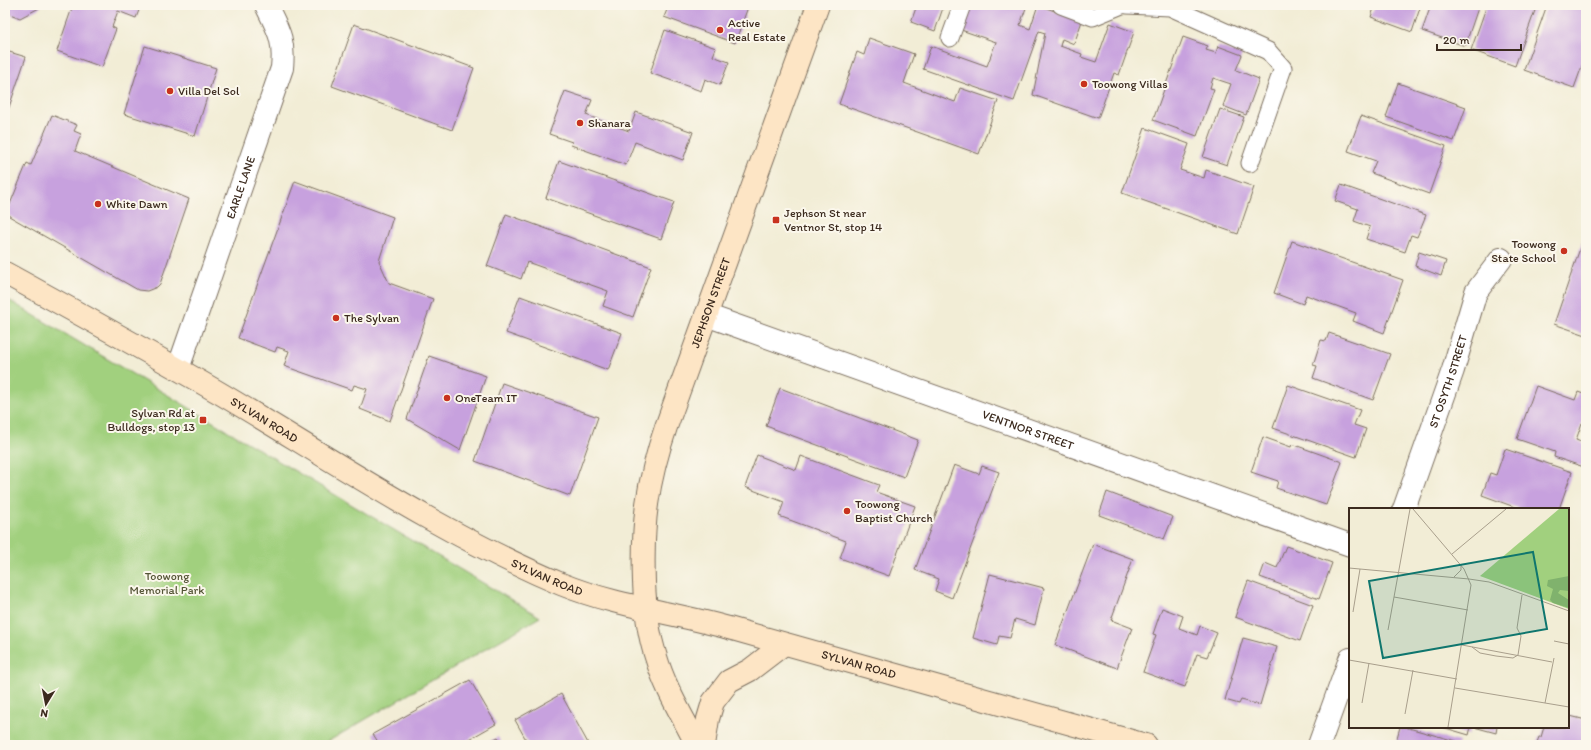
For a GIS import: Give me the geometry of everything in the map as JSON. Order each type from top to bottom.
[{"type":"main road","name":"JEPHSON STREET","points":[[697,745],[655,657],[645,609],[643,546],[644,519],[650,479],[654,461],[666,427],[818,5]]},
{"type":"main road","name":"SYLVAN ROAD","points":[[5,273],[178,369],[468,541],[521,566],[583,592],[645,609],[733,629],[1146,745]]},
{"type":"main road","points":[[704,745],[708,719],[713,702],[729,681],[750,670],[784,644]]},
{"type":"street","name":"EARLE LANE","points":[[178,369],[282,68],[283,44],[266,5]]},
{"type":"street","name":"ST OSYTH STREET","points":[[1404,508],[1453,370],[1476,292],[1501,259]]},
{"type":"street","name":"VENTNOR STREET","points":[[706,315],[1349,545]]},
{"type":"street","points":[[1319,745],[1349,662]]},
{"type":"lane","points":[[950,38],[962,5]]},
{"type":"lane","points":[[1061,5],[1093,17],[1122,5]]},
{"type":"lane","points":[[1127,5],[1170,6],[1268,51],[1283,68],[1250,162]]},
{"type":"green space","name":"Toowong Memorial Park","points":[[5,298],[540,617],[322,745],[5,745]]},
{"type":"building","points":[[5,5],[41,5],[41,7],[20,18],[5,12]]},
{"type":"building","points":[[73,5],[141,5],[136,18],[118,11],[112,27],[116,29],[102,67],[57,51]]},
{"type":"building","name":"Active Real Estate","points":[[669,5],[744,5],[748,7],[735,43],[664,17]]},
{"type":"building","points":[[917,5],[944,5],[935,31],[911,22]]},
{"type":"building","points":[[976,5],[1027,5],[1020,25],[1030,29],[1038,5],[1082,21],[1074,44],[1062,39],[1060,46],[1082,54],[1081,57],[1096,62],[1110,23],[1134,32],[1119,75],[1114,73],[1098,118],[1033,95],[1045,33],[1039,31],[1014,101],[923,69],[931,46],[987,66],[996,42],[961,30],[969,7],[974,9]]},
{"type":"building","points":[[1375,5],[1421,5],[1412,32],[1371,17]]},
{"type":"building","points":[[1431,5],[1479,5],[1465,46],[1422,31]]},
{"type":"building","points":[[1487,5],[1537,5],[1515,66],[1471,50]]},
{"type":"building","points":[[1547,5],[1586,5],[1586,55],[1574,88],[1524,70]]},
{"type":"building","points":[[354,24],[474,68],[452,130],[332,86]]},
{"type":"building","points":[[665,30],[716,48],[713,56],[729,62],[720,85],[705,79],[701,91],[650,73]]},
{"type":"building","points":[[1183,37],[1208,46],[1206,50],[1216,53],[1218,46],[1242,55],[1236,70],[1259,79],[1246,115],[1223,106],[1231,84],[1213,78],[1210,88],[1214,89],[1197,136],[1153,120]]},
{"type":"building","points":[[869,38],[914,54],[904,83],[955,102],[960,88],[998,101],[979,154],[839,104],[857,52],[864,55]]},
{"type":"building","name":"Villa Del Sol","points":[[145,46],[216,68],[195,136],[124,114]]},
{"type":"building","points":[[6,51],[26,57],[5,119],[5,55]]},
{"type":"building","points":[[1398,83],[1466,107],[1454,141],[1386,117]]},
{"type":"building","name":"Shanara","points":[[565,91],[592,100],[586,115],[629,131],[636,112],[693,132],[683,160],[635,142],[626,165],[571,145],[572,142],[549,134]]},
{"type":"building","points":[[1220,109],[1244,117],[1227,165],[1203,157]]},
{"type":"building","name":"White Dawn","points":[[52,115],[77,125],[74,131],[81,134],[75,151],[189,199],[160,284],[157,287],[147,291],[138,290],[9,216],[8,209],[27,163],[31,165]]},
{"type":"building","points":[[1361,116],[1446,146],[1429,194],[1371,173],[1376,161],[1348,151]]},
{"type":"building","points":[[1145,128],[1189,144],[1180,170],[1204,178],[1206,170],[1254,187],[1238,234],[1122,193]]},
{"type":"building","points":[[559,161],[674,202],[661,239],[546,198]]},
{"type":"building","name":"The Sylvan","points":[[295,181],[393,217],[379,261],[389,283],[433,299],[390,421],[360,409],[367,389],[354,385],[352,390],[284,366],[289,351],[277,347],[275,352],[238,338]]},
{"type":"building","points":[[1341,185],[1426,215],[1417,237],[1411,235],[1405,252],[1366,239],[1370,227],[1354,221],[1358,209],[1335,201]]},
{"type":"building","points":[[506,214],[651,267],[633,317],[603,306],[608,291],[527,262],[521,279],[487,266]]},
{"type":"building","points":[[1586,231],[1586,335],[1554,324]]},
{"type":"building","points":[[1292,241],[1403,280],[1384,333],[1353,321],[1356,313],[1306,295],[1303,304],[1274,293]]},
{"type":"building","points":[[1419,252],[1446,261],[1441,276],[1415,266]]},
{"type":"building","points":[[520,296],[622,333],[608,370],[506,333]]},
{"type":"building","points":[[1329,333],[1390,354],[1373,400],[1313,378],[1317,366],[1313,365],[1321,340],[1326,341]]},
{"type":"building","name":"OneTeam IT","points":[[429,356],[486,376],[460,450],[407,419]]},
{"type":"building","points":[[502,383],[598,417],[570,496],[475,461]]},
{"type":"building","points":[[1288,385],[1360,410],[1354,425],[1366,429],[1356,457],[1273,428]]},
{"type":"building","points":[[1536,386],[1575,400],[1578,392],[1586,395],[1586,424],[1582,423],[1576,440],[1586,444],[1586,461],[1584,467],[1554,457],[1555,452],[1517,439]]},
{"type":"building","points":[[780,388],[918,440],[904,477],[766,426]]},
{"type":"building","points":[[1263,437],[1291,447],[1292,444],[1342,462],[1326,505],[1276,488],[1278,481],[1251,472]]},
{"type":"building","points":[[1505,449],[1572,472],[1559,508],[1517,508],[1482,495],[1490,473],[1496,475]]},
{"type":"building","name":"Toowong Baptist Church","points":[[757,455],[796,470],[801,456],[879,485],[876,492],[915,506],[889,576],[840,558],[846,541],[779,516],[784,502],[745,487]]},
{"type":"building","points":[[954,465],[979,474],[982,466],[999,472],[952,598],[935,591],[939,579],[915,570]]},
{"type":"building","points":[[1107,492],[1173,517],[1164,539],[1099,515]]},
{"type":"building","points":[[1093,544],[1133,559],[1111,620],[1132,628],[1117,668],[1055,645]]},
{"type":"building","points":[[1286,546],[1332,563],[1319,599],[1260,577],[1265,563],[1277,568]]},
{"type":"building","points":[[990,574],[1044,588],[1035,625],[1015,619],[1010,638],[999,636],[997,645],[973,638]]},
{"type":"building","points":[[1248,581],[1313,605],[1300,641],[1235,617]]},
{"type":"building","points":[[1162,608],[1183,616],[1179,628],[1197,635],[1200,626],[1217,633],[1207,657],[1197,654],[1185,687],[1143,672],[1156,635],[1153,634]]},
{"type":"building","points":[[1243,638],[1277,647],[1260,705],[1241,700],[1239,704],[1225,700]]},
{"type":"building","points":[[470,680],[496,724],[459,745],[380,745],[373,734]]},
{"type":"building","points":[[561,694],[589,745],[529,745],[515,720]]},
{"type":"building","points":[[1570,716],[1586,720],[1586,745],[1536,745],[1539,737],[1541,737],[1544,728],[1569,728]]},
{"type":"building","points":[[1400,728],[1409,728],[1459,742],[1458,745],[1395,745]]},
{"type":"building","points":[[1445,728],[1471,728],[1469,735]]},
{"type":"building","points":[[1478,728],[1497,728],[1496,733]]},
{"type":"building","points":[[498,737],[502,745],[483,745]]},
{"type":"place","name":"Active Real Estate","points":[[720,30]]},
{"type":"place","name":"Toowong Villas","points":[[1084,84]]},
{"type":"place","name":"Villa Del Sol","points":[[170,91]]},
{"type":"place","name":"Shanara","points":[[580,123]]},
{"type":"place","name":"White Dawn","points":[[98,204]]},
{"type":"place","name":"Jephson St near Ventnor St, stop 14","points":[[776,220]]},
{"type":"place","name":"Toowong State School","points":[[1564,251]]},
{"type":"place","name":"The Sylvan","points":[[336,318]]},
{"type":"place","name":"OneTeam IT","points":[[447,398]]},
{"type":"place","name":"Sylvan Rd at Bulldogs, stop 13","points":[[203,420]]},
{"type":"place","name":"Toowong Baptist Church","points":[[847,511]]}]
